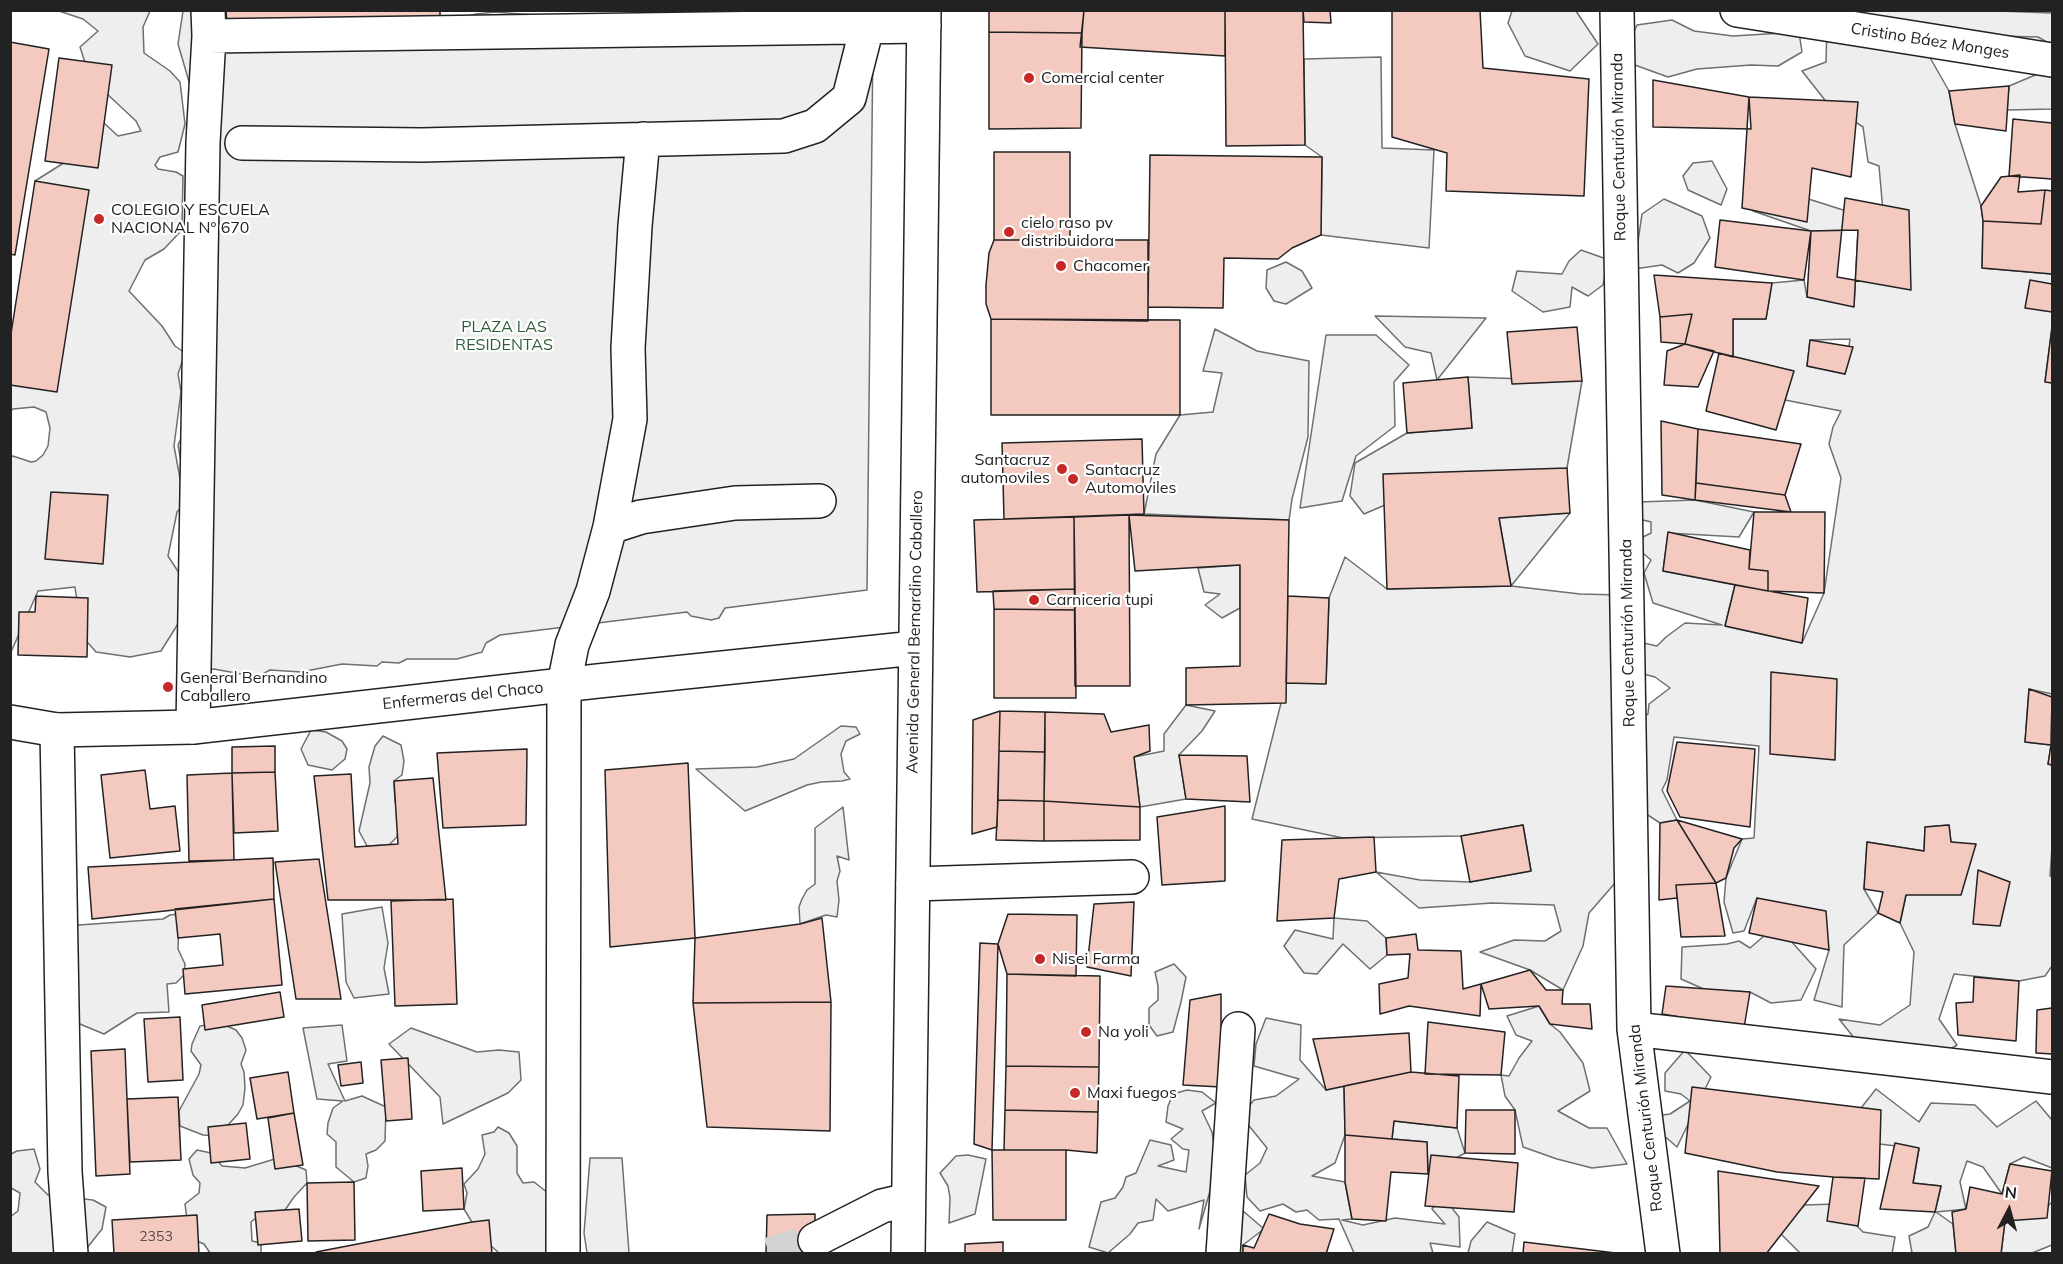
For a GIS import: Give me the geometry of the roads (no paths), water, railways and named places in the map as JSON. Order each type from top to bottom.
[{"type":"street","name":"Roque Centurión Miranda","points":[[1617,10],[1634,1029],[1663,1254]]},
{"type":"street","name":"Cristino Báez Monges","points":[[1737,10],[2052,60]]},
{"type":"street","points":[[193,727],[203,142],[208,23],[867,27],[924,18]]},
{"type":"street","name":"Avenida General Bernardino Caballero","points":[[908,1254],[924,18]]},
{"type":"street","points":[[242,143],[422,145],[784,136],[815,126],[849,98],[867,27]]},
{"type":"street","points":[[563,1254],[564,685],[572,645],[592,591],[610,527],[630,420],[628,348],[643,139]]},
{"type":"street","points":[[610,527],[641,517],[726,504],[819,501]]},
{"type":"street","name":"Enfermeras del Chaco","points":[[10,722],[57,730],[193,727],[915,648]]},
{"type":"street","points":[[57,730],[65,1172],[71,1254]]},
{"type":"street","points":[[913,884],[1132,877]]},
{"type":"street","points":[[1223,1254],[1238,1029]]},
{"type":"street","points":[[1634,1029],[2052,1077]]},
{"type":"street","points":[[815,1240],[882,1206],[908,1200]]},
{"type":"tunnel","points":[[769,1254],[815,1240]]},
{"type":"place","name":"Comercial center","points":[[1029,78]]},
{"type":"place","name":"COLEGIO Y ESCUELA NACIONAL N° 670","points":[[99,219]]},
{"type":"place","name":"cielo raso pv distribuidora","points":[[1009,232]]},
{"type":"place","name":"Chacomer","points":[[1061,266]]},
{"type":"place","name":"Santacruz automoviles","points":[[1062,469]]},
{"type":"place","name":"Santacruz Automoviles","points":[[1073,479]]},
{"type":"place","name":"Carniceria tupi","points":[[1034,600]]},
{"type":"place","name":"General Bernandino Caballero","points":[[168,687]]},
{"type":"place","name":"Nisei Farma","points":[[1040,959]]},
{"type":"place","name":"Na yoli","points":[[1086,1032]]},
{"type":"place","name":"Maxi fuegos","points":[[1075,1093]]},
{"type":"park label","name":"PLAZA LAS RESIDENTAS","points":[[504,336]]}]
